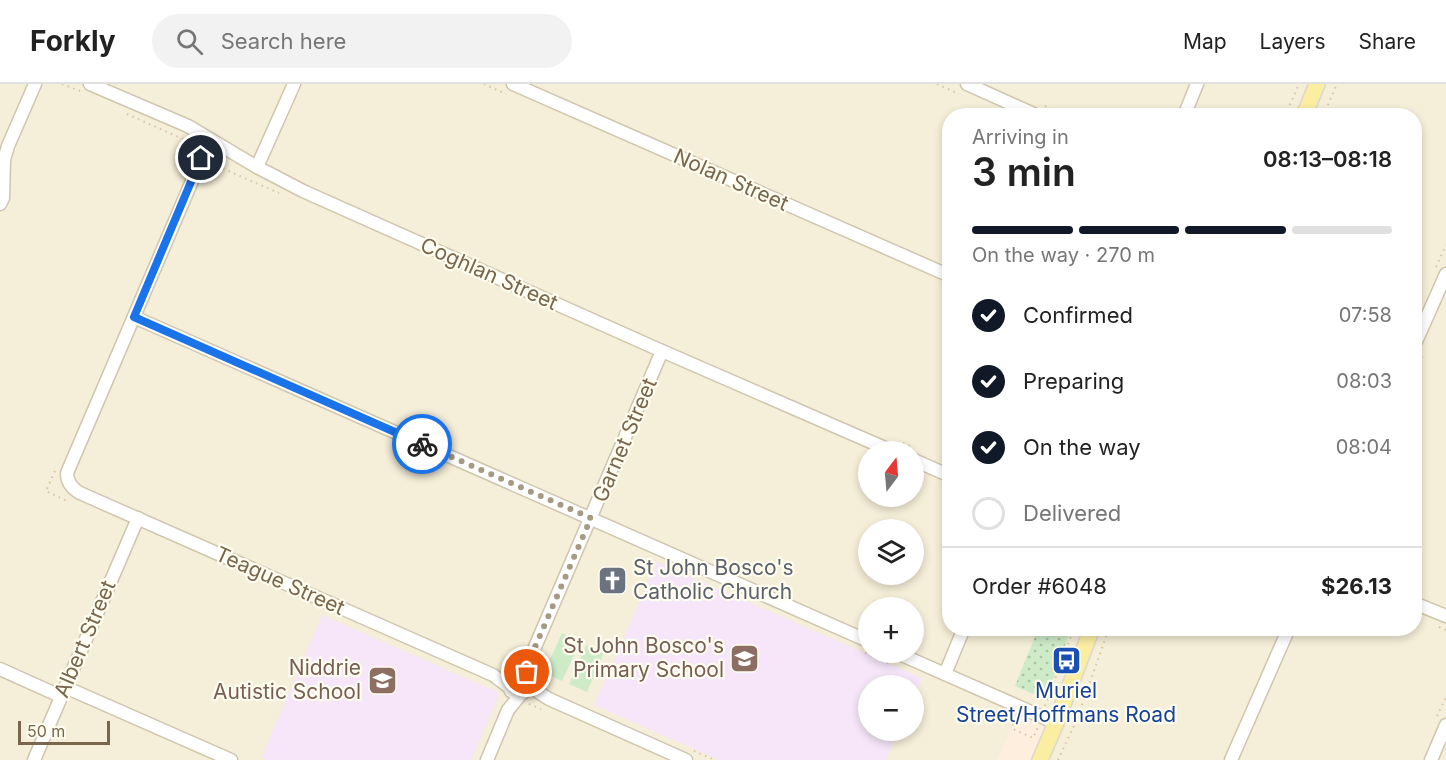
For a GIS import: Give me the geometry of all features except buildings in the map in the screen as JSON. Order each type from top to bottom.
[{"type":"main road","points":[[1307,108],[1317,84]]},
{"type":"main road","points":[[1040,760],[1089,636]]},
{"type":"street","points":[[0,204],[3,198],[4,146],[35,84]]},
{"type":"street","name":"Coghlan Street","points":[[90,84],[188,126],[303,191],[663,351],[883,441]]},
{"type":"street","points":[[258,167],[294,84]]},
{"type":"street","name":"Nolan Street","points":[[513,84],[942,272]]},
{"type":"street","points":[[967,84],[1020,108]]},
{"type":"street","points":[[1187,108],[1197,84]]},
{"type":"street","points":[[210,139],[134,317],[858,637]]},
{"type":"street","points":[[1422,328],[1446,274]]},
{"type":"street","name":"Teague Street","points":[[134,317],[67,472],[69,484],[74,490],[686,760]]},
{"type":"street","name":"Garnet Street","points":[[487,760],[663,351]]},
{"type":"street","points":[[924,460],[942,471]]},
{"type":"street","name":"Albert Street","points":[[34,760],[138,518]]},
{"type":"street","points":[[1422,606],[1446,616]]},
{"type":"street","points":[[945,674],[961,636]]},
{"type":"street","points":[[1231,760],[1285,636]]},
{"type":"street","points":[[920,663],[1056,723]]},
{"type":"street","points":[[0,669],[63,691],[231,760]]},
{"type":"street","points":[[1431,760],[1446,725]]},
{"type":"path","points":[[1288,108],[1299,84]]},
{"type":"path","points":[[1326,108],[1337,84]]},
{"type":"path","points":[[1045,706],[1071,636]]},
{"type":"path","points":[[1058,760],[1077,719],[1106,636]]},
{"type":"shaded area","points":[[0,84],[1446,84],[1446,760],[0,760]]},
{"type":"shaded area","name":"St John Bosco's Primary School","points":[[657,562],[858,650],[858,663],[888,663],[915,675],[858,675],[858,741],[895,741],[886,760],[719,760],[594,705]]},
{"type":"shaded area","name":"Niddrie Autistic School","points":[[322,615],[497,692],[498,697],[471,760],[267,760],[261,758]]},
{"type":"shaded area","points":[[1016,717],[1044,729],[1031,760],[997,760]]},
{"type":"green space","points":[[562,633],[580,642],[562,681],[544,673]]},
{"type":"green space","points":[[1035,636],[1068,636],[1046,699],[1015,686]]},
{"type":"green space","points":[[586,645],[604,652],[587,692],[569,684]]},
{"type":"way so far","points":[[422,444],[591,518],[529,661],[516,677],[526,681],[527,672]]},
{"type":"place","name":"St John Bosco's Catholic Church","points":[[612,580]]},
{"type":"place","name":"St John Bosco's Primary School","points":[[745,658]]},
{"type":"place","name":"Muriel Street/Hoffmans Road","points":[[1066,660]]},
{"type":"place","name":"Niddrie Autistic School","points":[[382,680]]},
{"type":"route","points":[[201,158],[134,317],[422,444]]}]
